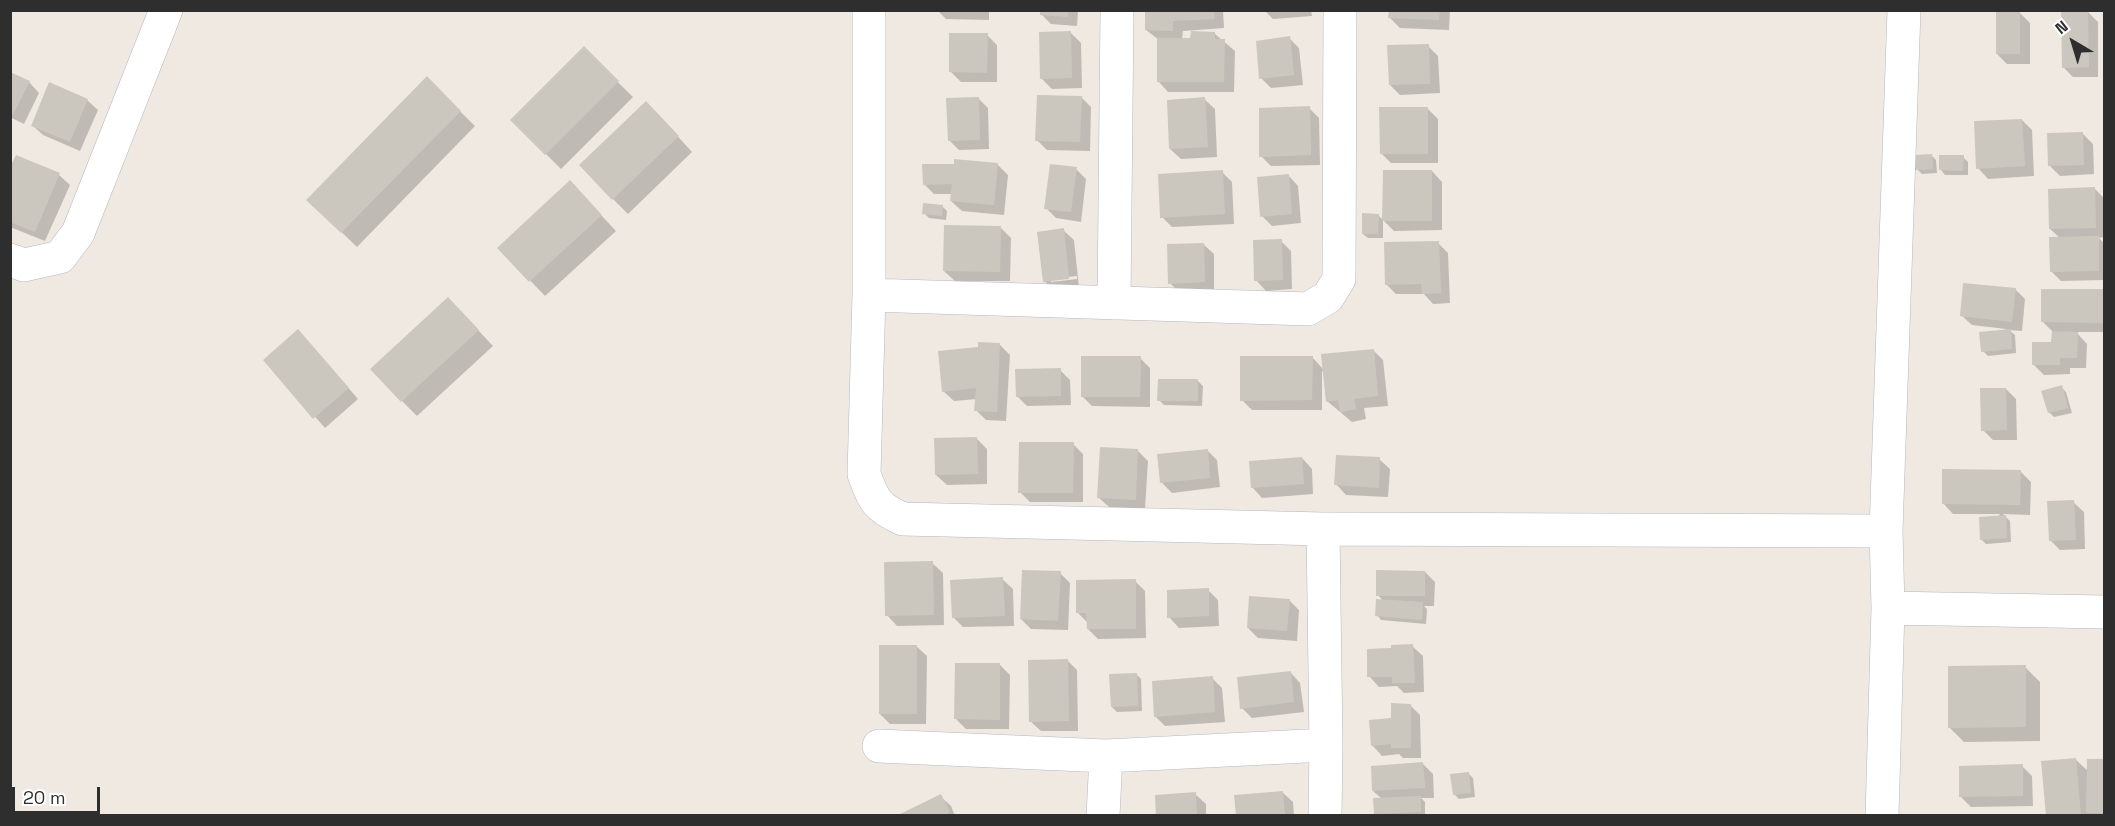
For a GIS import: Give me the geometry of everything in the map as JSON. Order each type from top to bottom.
[{"type":"street","points":[[10,260],[24,265],[60,257],[78,233],[166,10]]},
{"type":"street","points":[[869,10],[869,295],[864,474],[871,495],[885,511],[903,519],[1323,530],[1886,531]]},
{"type":"street","points":[[1114,303],[1117,10]]},
{"type":"street","points":[[869,295],[1308,309],[1328,297],[1339,279],[1340,10]]},
{"type":"street","points":[[1882,816],[1888,608],[1886,531],[1904,10]]},
{"type":"street","points":[[1323,530],[1325,816]]},
{"type":"street","points":[[1888,608],[2104,612]]},
{"type":"street","points":[[879,746],[1106,756],[1326,745]]},
{"type":"street","points":[[1103,816],[1106,756]]},
{"type":"building","points":[[1040,10],[1068,10],[1068,17],[1040,15]]},
{"type":"building","points":[[1145,10],[1214,10],[1215,19],[1173,21],[1173,31],[1145,30]]},
{"type":"building","points":[[1389,10],[1440,10],[1439,20],[1388,18]]},
{"type":"building","points":[[2088,10],[2089,67],[2062,68],[2061,11]]},
{"type":"building","points":[[1996,12],[2020,12],[2020,54],[1996,54]]},
{"type":"building","points":[[1071,31],[1072,78],[1040,79],[1039,32]]},
{"type":"building","points":[[1191,31],[1215,32],[1215,39],[1225,39],[1224,82],[1157,82],[1157,38],[1190,38]]},
{"type":"building","points":[[949,33],[988,33],[987,73],[949,72]]},
{"type":"building","points":[[1290,36],[1294,75],[1259,79],[1256,41]]},
{"type":"building","points":[[1429,44],[1430,84],[1389,85],[1387,45]]},
{"type":"building","points":[[584,46],[619,81],[545,155],[510,120]]},
{"type":"building","points":[[10,72],[30,81],[13,115],[10,113]]},
{"type":"building","points":[[427,76],[461,111],[341,233],[306,200]]},
{"type":"building","points":[[49,82],[88,99],[70,142],[31,126]]},
{"type":"building","points":[[1037,95],[1082,96],[1080,142],[1035,141]]},
{"type":"building","points":[[979,97],[980,140],[948,141],[946,98]]},
{"type":"building","points":[[1205,97],[1208,147],[1169,149],[1167,100]]},
{"type":"building","points":[[646,101],[679,136],[612,200],[579,165]]},
{"type":"building","points":[[1310,106],[1311,155],[1259,157],[1259,108]]},
{"type":"building","points":[[1379,107],[1428,107],[1428,154],[1380,154]]},
{"type":"building","points":[[2022,119],[2025,166],[1976,169],[1974,121]]},
{"type":"building","points":[[2083,132],[2084,165],[2048,166],[2047,133]]},
{"type":"building","points":[[1932,154],[1933,169],[1915,170],[1914,155]]},
{"type":"building","points":[[16,155],[60,173],[35,232],[10,222],[10,167]]},
{"type":"building","points":[[1939,155],[1964,155],[1963,171],[1939,170]]},
{"type":"building","points":[[954,159],[998,163],[994,205],[950,201],[952,184],[923,185],[922,164],[954,164]]},
{"type":"building","points":[[1050,164],[1077,167],[1071,212],[1044,209]]},
{"type":"building","points":[[1223,170],[1225,214],[1160,218],[1158,174]]},
{"type":"building","points":[[1383,170],[1432,170],[1432,221],[1382,221]]},
{"type":"building","points":[[1289,174],[1292,214],[1260,217],[1257,177]]},
{"type":"building","points":[[570,180],[602,215],[529,282],[497,248]]},
{"type":"building","points":[[2095,187],[2096,228],[2049,229],[2048,189]]},
{"type":"building","points":[[923,203],[943,205],[942,216],[922,214]]},
{"type":"building","points":[[1362,213],[1379,214],[1378,234],[1362,234]]},
{"type":"building","points":[[944,225],[1001,226],[1000,272],[943,271]]},
{"type":"building","points":[[1064,228],[1069,279],[1043,282],[1037,232]]},
{"type":"building","points":[[2099,236],[2099,271],[2050,272],[2049,237]]},
{"type":"building","points":[[1282,239],[1283,280],[1254,281],[1253,240]]},
{"type":"building","points":[[1439,241],[1441,293],[1422,294],[1421,284],[1385,285],[1384,242]]},
{"type":"building","points":[[1204,243],[1205,282],[1168,284],[1167,244]]},
{"type":"building","points":[[1963,283],[2016,288],[2012,322],[1960,316]]},
{"type":"building","points":[[2041,289],[2104,289],[2104,323],[2041,322]]},
{"type":"building","points":[[448,297],[479,330],[401,402],[370,369]]},
{"type":"building","points":[[298,329],[349,388],[313,419],[263,360]]},
{"type":"building","points":[[2011,329],[2012,349],[1981,352],[1979,332]]},
{"type":"building","points":[[2052,331],[2078,332],[2077,358],[2060,358],[2060,365],[2032,365],[2032,342],[2051,342]]},
{"type":"building","points":[[978,342],[1000,343],[997,412],[974,411],[976,388],[942,392],[938,351],[978,347]]},
{"type":"building","points":[[1374,349],[1378,396],[1354,399],[1356,409],[1340,412],[1338,400],[1326,402],[1321,354]]},
{"type":"building","points":[[1081,356],[1141,356],[1140,397],[1081,397]]},
{"type":"building","points":[[1240,356],[1313,356],[1312,400],[1240,401]]},
{"type":"building","points":[[1061,368],[1061,396],[1016,397],[1015,369]]},
{"type":"building","points":[[1158,379],[1198,379],[1198,401],[1157,401]]},
{"type":"building","points":[[2062,385],[2068,408],[2048,413],[2041,391]]},
{"type":"building","points":[[1980,388],[2006,388],[2007,430],[1981,431]]},
{"type":"building","points":[[977,437],[978,474],[935,475],[934,438]]},
{"type":"building","points":[[1019,442],[1074,442],[1073,493],[1018,493]]},
{"type":"building","points":[[1100,447],[1138,449],[1136,500],[1097,498]]},
{"type":"building","points":[[1208,449],[1210,478],[1160,483],[1157,454]]},
{"type":"building","points":[[1336,455],[1380,457],[1379,488],[1334,485]]},
{"type":"building","points":[[1302,457],[1304,484],[1251,488],[1249,461]]},
{"type":"building","points":[[1942,469],[2021,470],[2020,505],[1942,504]]},
{"type":"building","points":[[2074,500],[2076,540],[2049,541],[2047,501]]},
{"type":"building","points":[[2006,515],[2007,538],[1980,540],[1979,517]]},
{"type":"building","points":[[933,561],[934,615],[885,616],[884,562]]},
{"type":"building","points":[[1022,570],[1061,571],[1058,621],[1020,619]]},
{"type":"building","points":[[1376,570],[1425,571],[1425,596],[1376,596]]},
{"type":"building","points":[[1003,577],[1005,616],[952,618],[950,580]]},
{"type":"building","points":[[1136,579],[1136,629],[1087,629],[1086,613],[1076,613],[1076,580]]},
{"type":"building","points":[[1209,588],[1209,616],[1167,618],[1167,590]]},
{"type":"building","points":[[1249,596],[1290,599],[1287,631],[1247,628]]},
{"type":"building","points":[[1376,599],[1423,602],[1422,620],[1375,616]]},
{"type":"building","points":[[1413,644],[1415,683],[1392,683],[1392,677],[1367,677],[1367,649]]},
{"type":"building","points":[[879,645],[917,645],[917,714],[879,714]]},
{"type":"building","points":[[1068,659],[1069,721],[1029,722],[1028,660]]},
{"type":"building","points":[[955,663],[1000,663],[1000,720],[954,719]]},
{"type":"building","points":[[2026,665],[2026,727],[1948,728],[1948,666]]},
{"type":"building","points":[[1291,671],[1294,702],[1240,709],[1237,677]]},
{"type":"building","points":[[1137,673],[1138,706],[1111,707],[1109,674]]},
{"type":"building","points":[[1213,676],[1215,712],[1154,717],[1152,681]]},
{"type":"building","points":[[1391,703],[1411,704],[1411,748],[1391,748],[1391,744],[1371,746],[1369,720],[1391,718]]},
{"type":"building","points":[[2076,758],[2081,816],[2046,816],[2041,761]]},
{"type":"building","points":[[2087,759],[2104,759],[2104,813],[2086,813]]},
{"type":"building","points":[[1423,762],[1425,788],[1372,791],[1371,766]]},
{"type":"building","points":[[2023,764],[2023,796],[1959,797],[1959,766]]},
{"type":"building","points":[[1469,772],[1471,793],[1453,795],[1450,774]]},
{"type":"building","points":[[1283,791],[1285,816],[1236,816],[1234,795]]},
{"type":"building","points":[[1196,792],[1197,816],[1156,816],[1155,795]]},
{"type":"building","points":[[941,794],[950,812],[943,816],[896,816]]},
{"type":"building","points":[[1421,796],[1421,812],[1374,814],[1373,798]]}]
